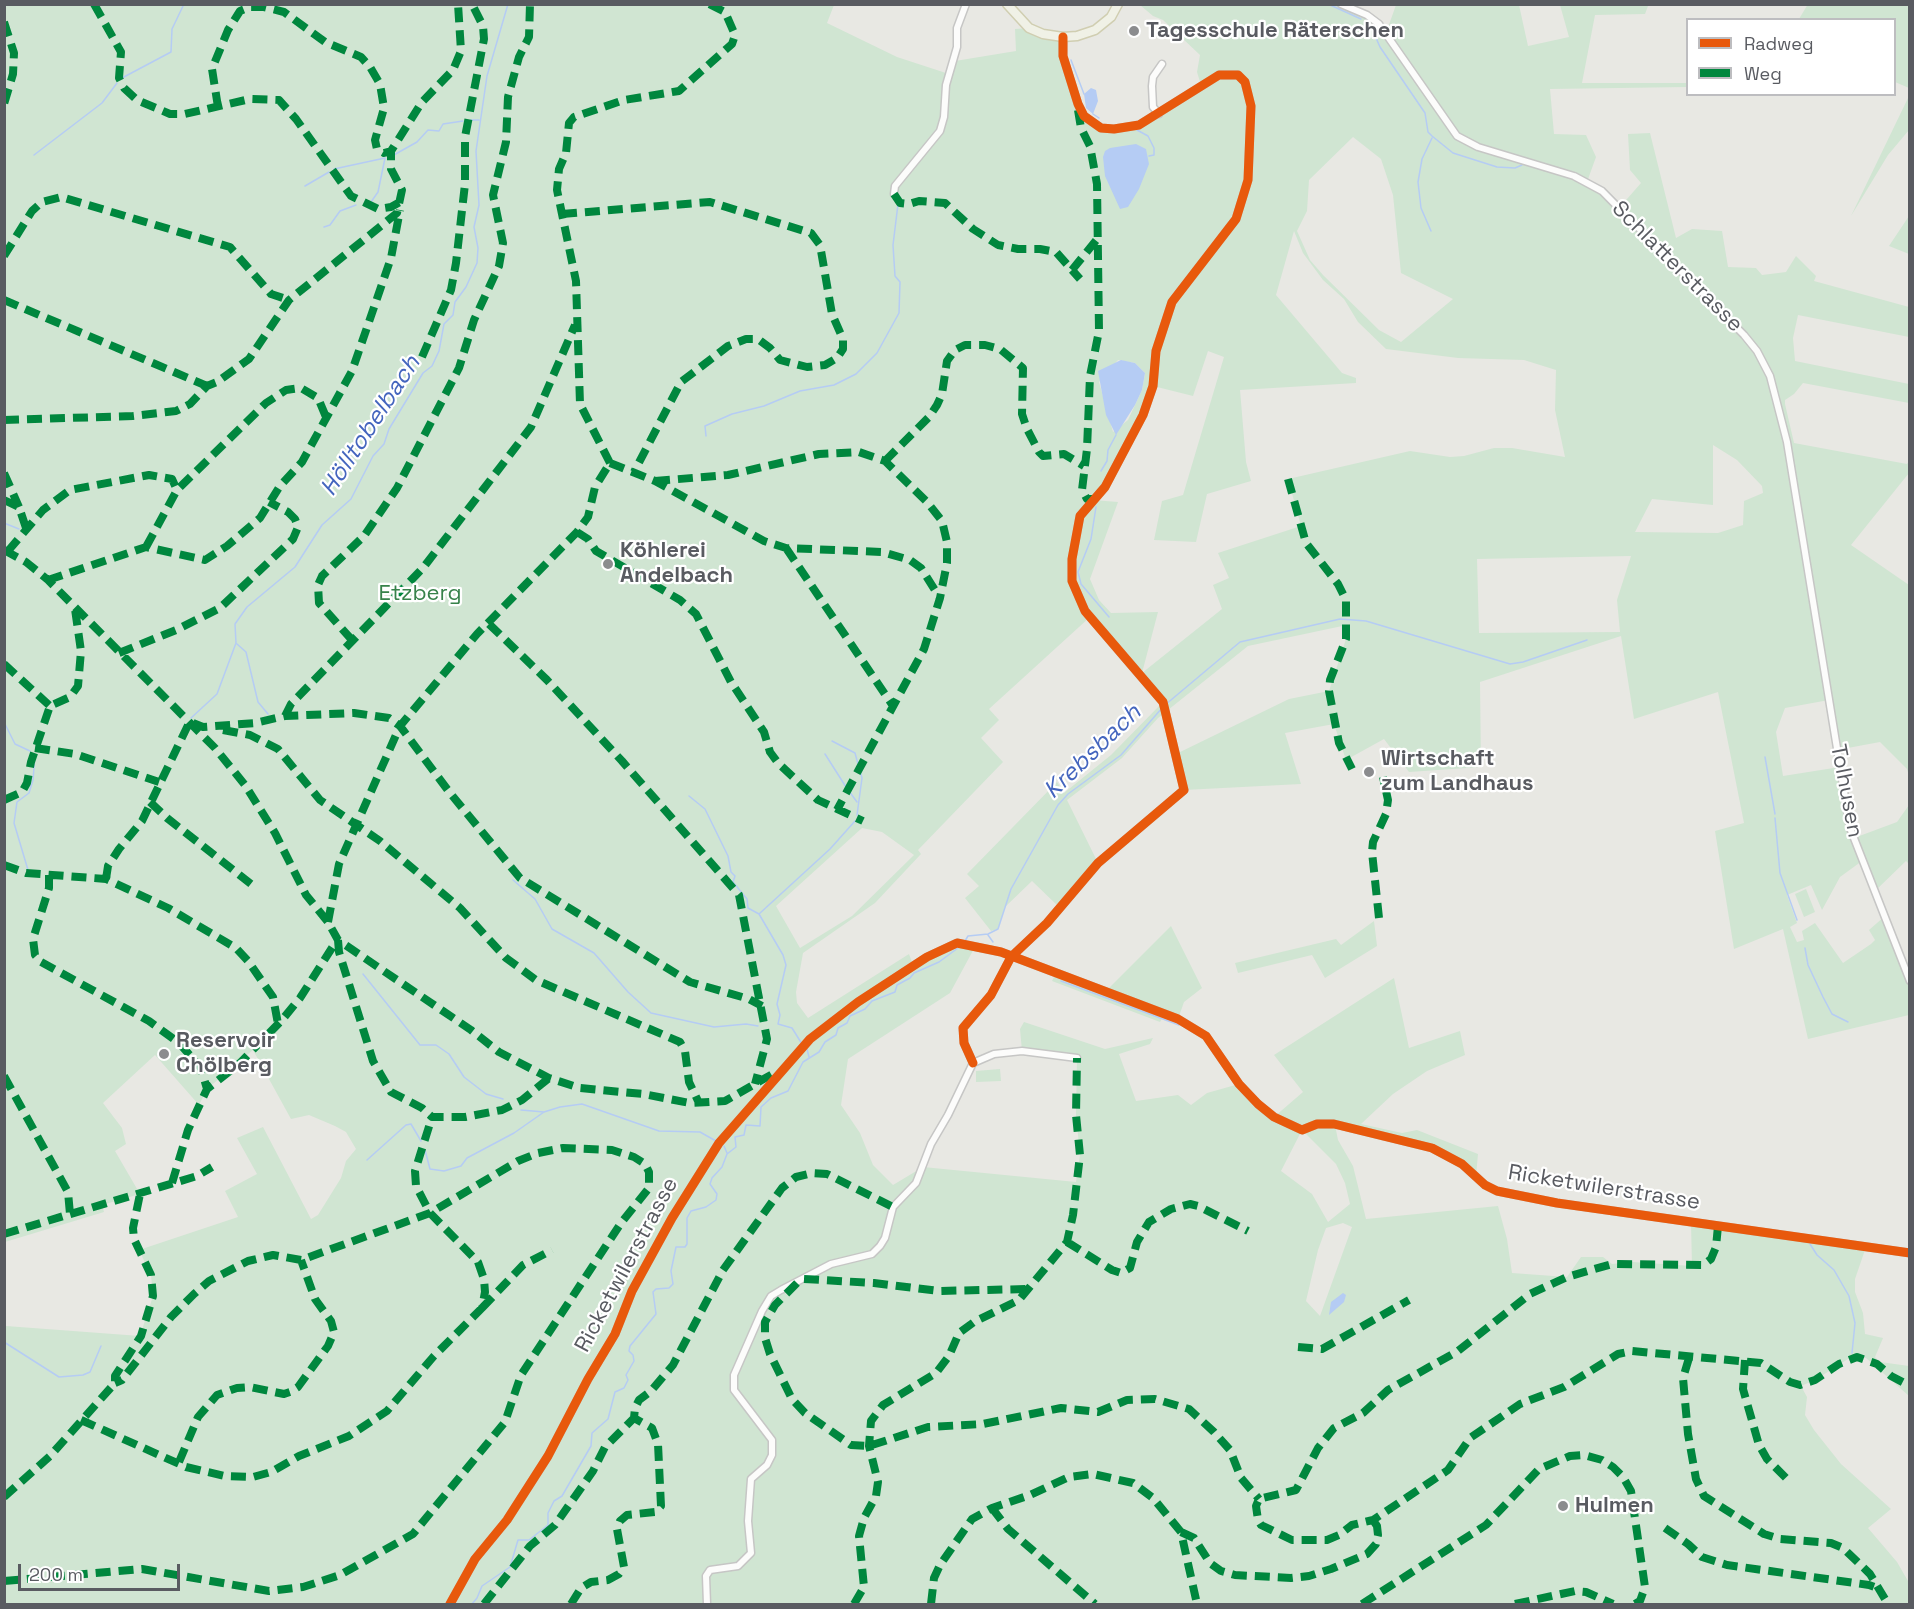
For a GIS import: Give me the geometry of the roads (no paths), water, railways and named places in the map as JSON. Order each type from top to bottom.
[{"type":"main road","points":[[1007,4],[1029,28],[1043,34],[1063,37],[1077,36],[1095,30],[1111,17],[1118,4]]},
{"type":"street","points":[[894,194],[895,186],[940,131],[944,117],[946,85],[957,47],[957,28],[966,4]]},
{"type":"street","name":"Schlatterstrasse","points":[[1341,4],[1367,15],[1379,24],[1457,136],[1478,147],[1574,176],[1602,191],[1744,334],[1757,351],[1770,376],[1781,414],[1824,668]]},
{"type":"street","points":[[973,1062],[964,1043],[963,1028],[991,995],[1011,957],[1047,922],[1098,863],[1184,790],[1163,702],[1085,610],[1077,596],[1071,574],[1077,527],[1086,506],[1106,487],[1143,415],[1153,386],[1156,351],[1172,302],[1236,219],[1248,180],[1251,106],[1249,92],[1238,75],[1220,75],[1139,125],[1126,128],[1101,128],[1091,124],[1078,104],[1063,56],[1063,37]]},
{"type":"street","points":[[1159,114],[1153,107],[1152,86],[1153,76],[1162,64]]},
{"type":"street","name":"Tolhusen","points":[[1824,668],[1850,828],[1910,981]]},
{"type":"street","name":"Ricketwilerstrasse","points":[[450,1605],[475,1559],[507,1520],[548,1456],[588,1378],[615,1334],[632,1291],[672,1218],[719,1143],[810,1039],[858,1002],[948,945],[962,943],[976,945],[1191,1026],[1210,1040],[1235,1079],[1258,1104],[1274,1118],[1302,1130],[1317,1124],[1334,1124],[1432,1148],[1462,1164],[1490,1188],[1507,1193],[1557,1203],[1910,1253]]},
{"type":"street","points":[[707,1605],[706,1576],[710,1570],[738,1566],[751,1553],[748,1521],[751,1479],[767,1465],[772,1455],[772,1440],[734,1390],[734,1375],[771,1296],[831,1264],[872,1254],[880,1246],[885,1238],[893,1207],[916,1183],[930,1144],[948,1115],[973,1062],[994,1054],[1022,1051],[1077,1058]]},
{"type":"water","points":[[1091,88],[1096,90],[1098,101],[1093,114],[1086,108],[1084,94]]},
{"type":"water","points":[[1136,144],[1146,149],[1149,164],[1139,189],[1128,207],[1120,209],[1105,176],[1103,157],[1105,151],[1110,148]]},
{"type":"water","points":[[1121,360],[1135,363],[1145,373],[1142,390],[1135,405],[1116,435],[1106,415],[1098,371]]},
{"type":"water","points":[[1343,1293],[1346,1295],[1344,1302],[1329,1315],[1331,1302]]},
{"type":"waterway","points":[[122,78],[171,52],[172,29],[184,4]]},
{"type":"waterway","name":"Hölltobelbach","points":[[191,718],[217,694],[236,643],[235,624],[247,607],[295,567],[322,525],[351,499],[373,456],[384,444],[389,429],[423,373],[432,366],[439,351],[444,324],[453,315],[455,302],[466,287],[477,263],[478,248],[474,227],[479,205],[476,151],[487,76],[508,4]]},
{"type":"waterway","points":[[1328,4],[1361,19]]},
{"type":"waterway","points":[[1366,22],[1372,29],[1380,47],[1425,113],[1428,132],[1432,136],[1453,153],[1497,167],[1515,168],[1522,165]]},
{"type":"waterway","points":[[1071,60],[1084,94]]},
{"type":"waterway","points":[[34,155],[102,103],[117,83]]},
{"type":"waterway","points":[[1093,114],[1099,118]]},
{"type":"waterway","points":[[471,120],[479,120]]},
{"type":"waterway","points":[[392,156],[417,142],[428,130],[439,131],[443,124],[463,121]]},
{"type":"waterway","points":[[1137,130],[1148,136],[1154,148],[1154,155],[1149,156]]},
{"type":"waterway","points":[[1431,231],[1421,208],[1418,182],[1422,159],[1432,138]]},
{"type":"waterway","points":[[334,169],[385,158],[378,192],[371,202],[366,202]]},
{"type":"waterway","points":[[305,186],[329,172]]},
{"type":"waterway","points":[[706,436],[705,426],[732,414],[764,406],[800,391],[834,385],[856,374],[877,353],[899,313],[900,282],[895,276],[893,245],[898,204]]},
{"type":"waterway","points":[[324,227],[330,225],[340,211],[356,205]]},
{"type":"waterway","points":[[1101,471],[1116,435]]},
{"type":"waterway","points":[[1096,507],[1091,539],[1078,572],[1081,584],[1109,617]]},
{"type":"waterway","points":[[4,523],[19,529]]},
{"type":"waterway","name":"Krebsbach","points":[[1165,705],[1240,642],[1340,619],[1366,621],[1510,664],[1523,662],[1587,640]]},
{"type":"waterway","points":[[237,644],[246,652],[258,702],[268,714]]},
{"type":"waterway","name":"Krebsbach","points":[[965,941],[968,936],[988,934],[998,929],[1011,889],[1058,805],[1068,794],[1121,755],[1162,708]]},
{"type":"waterway","points":[[4,722],[15,744],[30,751]]},
{"type":"waterway","points":[[832,741],[855,753],[858,764]]},
{"type":"waterway","points":[[825,754],[846,787]]},
{"type":"waterway","points":[[28,870],[14,823],[17,802],[29,793],[33,780],[35,755]]},
{"type":"waterway","points":[[1765,757],[1775,814]]},
{"type":"waterway","points":[[857,815],[862,778],[860,771]]},
{"type":"waterway","points":[[849,791],[857,802]]},
{"type":"waterway","points":[[689,796],[705,809],[728,856],[731,872],[735,876],[733,882],[747,899],[748,908],[759,914]]},
{"type":"waterway","points":[[1775,818],[1780,873],[1797,920]]},
{"type":"waterway","points":[[802,1044],[792,1028],[778,1024],[780,1015],[777,1004],[786,965],[783,955],[759,914],[830,849],[855,821]]},
{"type":"waterway","points":[[513,880],[535,899],[552,929],[594,953],[628,992],[651,1013],[714,1027],[746,1024],[758,1026]]},
{"type":"waterway","points":[[988,935],[993,942]]},
{"type":"waterway","name":"Krebsbach","points":[[472,1604],[482,1586],[510,1567],[518,1540],[529,1540],[548,1525],[548,1513],[554,1501],[562,1496],[591,1446],[592,1433],[608,1419],[615,1392],[624,1388],[628,1380],[626,1375],[634,1361],[629,1351],[630,1346],[656,1314],[653,1292],[656,1289],[669,1288],[673,1284],[671,1271],[676,1247],[685,1247],[687,1244],[687,1218],[691,1211],[706,1207],[716,1200],[717,1194],[710,1184],[712,1178],[722,1167],[727,1154],[736,1147],[735,1137],[744,1135],[746,1125],[760,1126],[761,1107],[771,1098],[788,1091],[803,1062],[819,1052],[825,1042],[836,1035],[838,1028],[847,1023],[850,1016],[865,1009],[872,1001],[895,992],[897,985],[914,973],[939,962],[962,945]]},
{"type":"waterway","points":[[1805,948],[1808,965],[1832,1014],[1848,1022]]},
{"type":"waterway","points":[[363,974],[420,1045],[436,1045],[449,1054],[464,1077],[486,1094],[503,1099]]},
{"type":"waterway","points":[[1061,981],[1179,1025]]},
{"type":"waterway","points":[[807,1049],[809,1057]]},
{"type":"waterway","points":[[425,1150],[430,1169],[444,1171],[461,1166],[467,1158],[514,1133],[544,1112],[582,1104],[659,1131],[700,1132],[716,1141]]},
{"type":"waterway","points":[[521,1110],[544,1112]]},
{"type":"waterway","points":[[367,1160],[406,1125],[411,1124],[421,1141]]},
{"type":"waterway","points":[[724,1146],[727,1153]]},
{"type":"waterway","points":[[1810,1244],[1817,1255],[1834,1270],[1849,1296],[1855,1323],[1852,1353]]},
{"type":"waterway","points":[[4,1342],[59,1377],[83,1375],[90,1372],[101,1346]]},
{"type":"place","name":"Tagesschule Räterschen","points":[[1134,31]]},
{"type":"place","name":"Köhlerei Andelbach","points":[[608,564]]},
{"type":"place","name":"Wirtschaft zum Landhaus","points":[[1369,772]]},
{"type":"place","name":"Reservoir Chölberg","points":[[164,1054]]},
{"type":"place","name":"Hulmen","points":[[1563,1506]]},
{"type":"park label","name":"Etzberg","points":[[420,594]]}]
